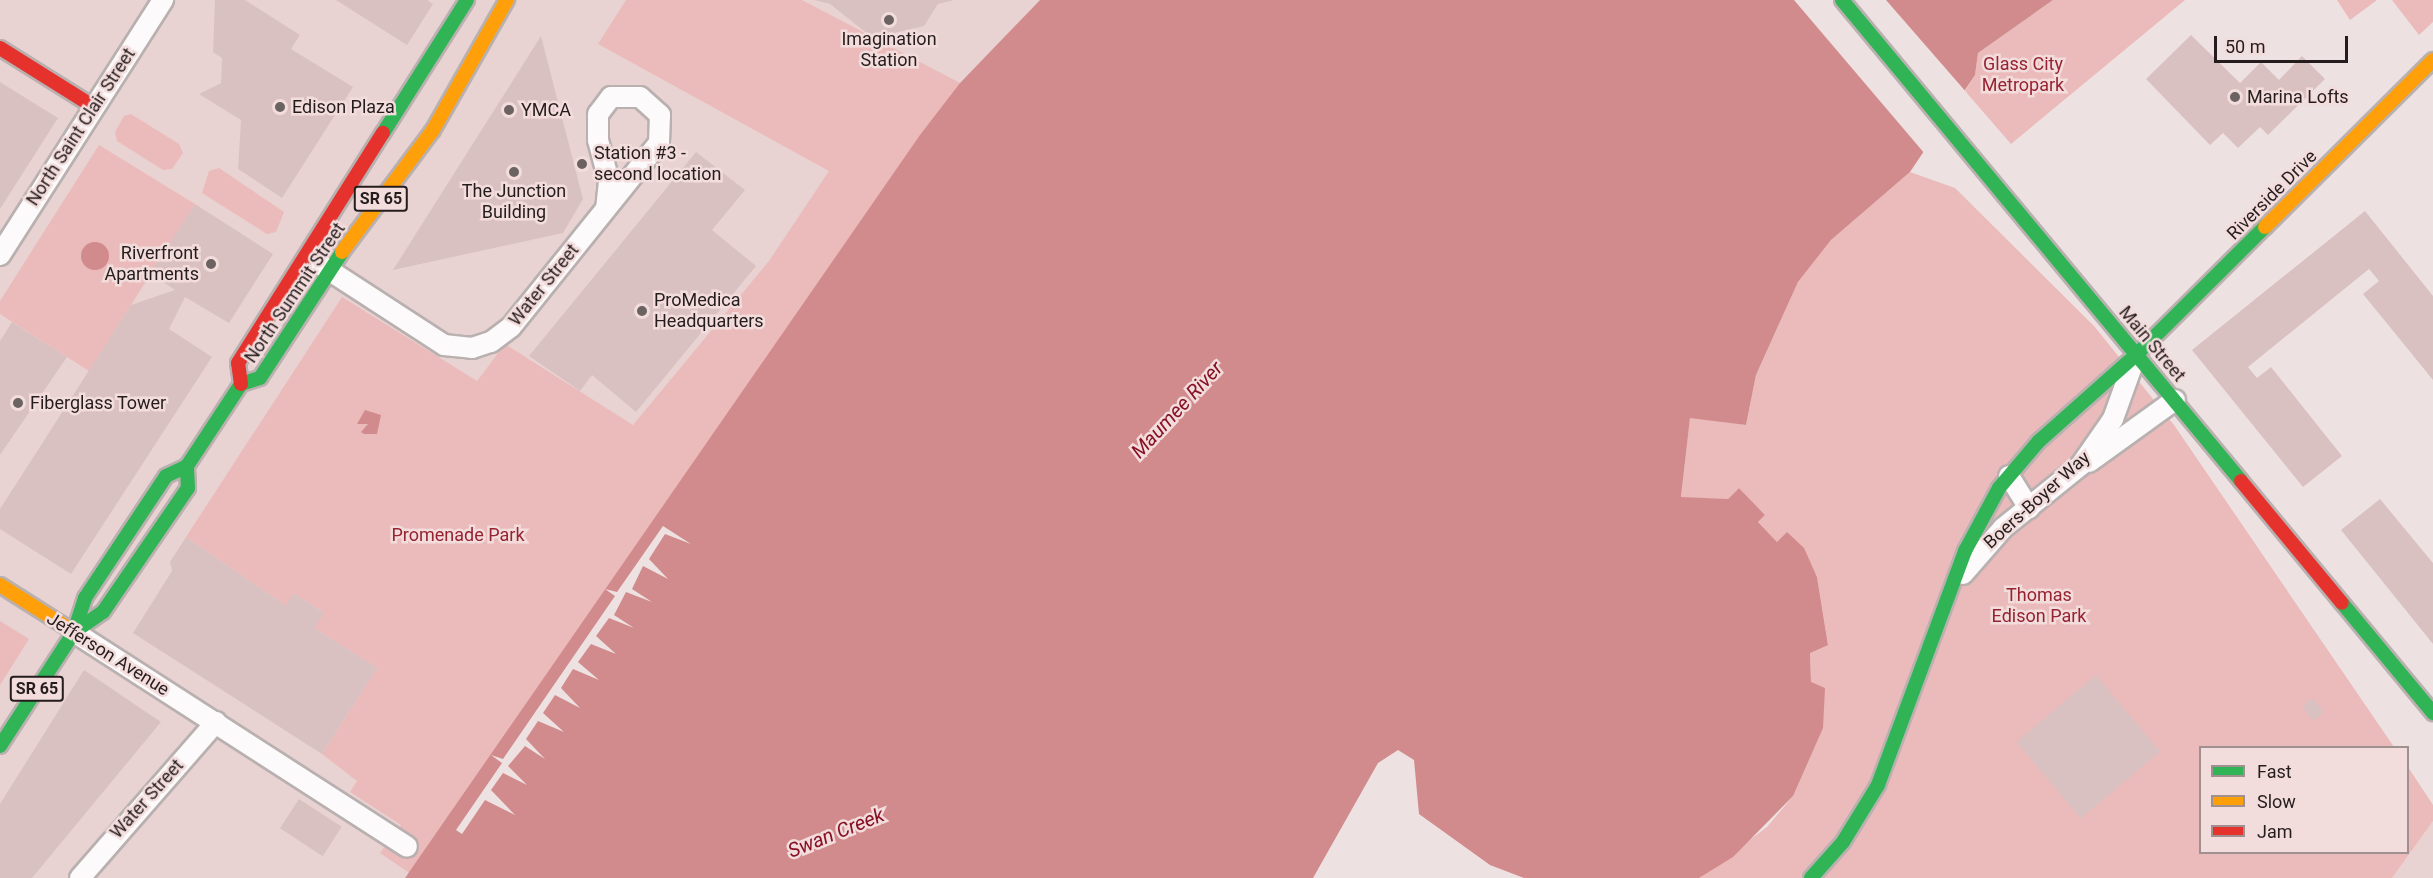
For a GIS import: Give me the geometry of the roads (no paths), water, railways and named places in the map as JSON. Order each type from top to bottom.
[{"type":"main road","name":"North Summit Street","points":[[241,384],[238,363],[467,0]]},
{"type":"main road","name":"North Summit Street","points":[[0,746],[74,632],[85,598],[166,476],[187,466],[241,384],[260,378],[330,271],[433,130],[507,0]]},
{"type":"main road","name":"Main Street","points":[[1842,0],[1982,164],[2136,356],[2175,399],[2433,713]]},
{"type":"main road","points":[[438,46],[462,45],[472,60]]},
{"type":"main road","points":[[0,48],[94,107]]},
{"type":"main road","name":"Riverside Drive","points":[[2136,356],[2433,60]]},
{"type":"main road","points":[[360,168],[369,184],[390,186]]},
{"type":"main road","name":"Boers-Boyer Way","points":[[1811,878],[1844,842],[1878,785],[1982,516],[2009,476],[2062,419],[2136,356]]},
{"type":"main road","name":"North Summit Street","points":[[74,632],[103,612],[188,488],[187,466]]},
{"type":"main road","name":"Jefferson Avenue","points":[[0,585],[74,632]]},
{"type":"street","name":"North Saint Clair Street","points":[[0,255],[163,0]]},
{"type":"street","name":"Water Street","points":[[330,271],[444,345],[472,348],[511,327],[659,143],[660,115],[640,97],[611,97],[598,114],[597,140],[609,181],[606,208]]},
{"type":"street","points":[[307,256],[330,271]]},
{"type":"street","name":"Boers-Boyer Way","points":[[1958,581],[1997,534],[2081,465],[2113,419],[2136,356]]},
{"type":"street","points":[[2081,465],[2175,399]]},
{"type":"street","points":[[2009,476],[2029,508]]},
{"type":"street","name":"Jefferson Avenue","points":[[74,632],[407,847]]},
{"type":"street","name":"Water Street","points":[[80,878],[216,722]]},
{"type":"water","points":[[1040,0],[2053,0],[1978,53],[1975,75],[1910,172],[1831,240],[1798,282],[1756,375],[1746,425],[1690,418],[1681,497],[1728,499],[1739,488],[1765,515],[1758,522],[1777,542],[1787,532],[1804,548],[1817,577],[1828,645],[1810,653],[1811,682],[1825,688],[1823,728],[1793,796],[1733,857],[1699,878],[1524,878],[1490,865],[1419,814],[1414,760],[1398,750],[1378,763],[1313,878],[405,878],[920,135],[960,83]]},
{"type":"water","points":[[95,242],[105,246],[109,256],[105,266],[95,270],[85,266],[81,256],[85,246]]},
{"type":"water","points":[[365,410],[381,415],[377,434],[364,434],[361,432],[368,424],[357,424]]},
{"type":"place","name":"Imagination Station","points":[[889,20]]},
{"type":"place","name":"Marina Lofts","points":[[2235,97]]},
{"type":"place","name":"Edison Plaza","points":[[280,107]]},
{"type":"place","name":"YMCA","points":[[509,110]]},
{"type":"place","name":"Station #3 - second location","points":[[582,164]]},
{"type":"place","name":"The Junction Building","points":[[514,172]]},
{"type":"place","name":"Riverfront Apartments","points":[[211,264]]},
{"type":"place","name":"ProMedica Headquarters","points":[[642,311]]},
{"type":"place","name":"Fiberglass Tower","points":[[18,403]]},
{"type":"park label","name":"Glass City Metropark","points":[[2023,76]]},
{"type":"park label","name":"Promenade Park","points":[[458,535]]},
{"type":"park label","name":"Thomas Edison Park","points":[[2039,606]]},
{"type":"water label","name":"Maumee River","points":[[1177,410]]},
{"type":"water label","name":"Swan Creek","points":[[836,833]]}]
